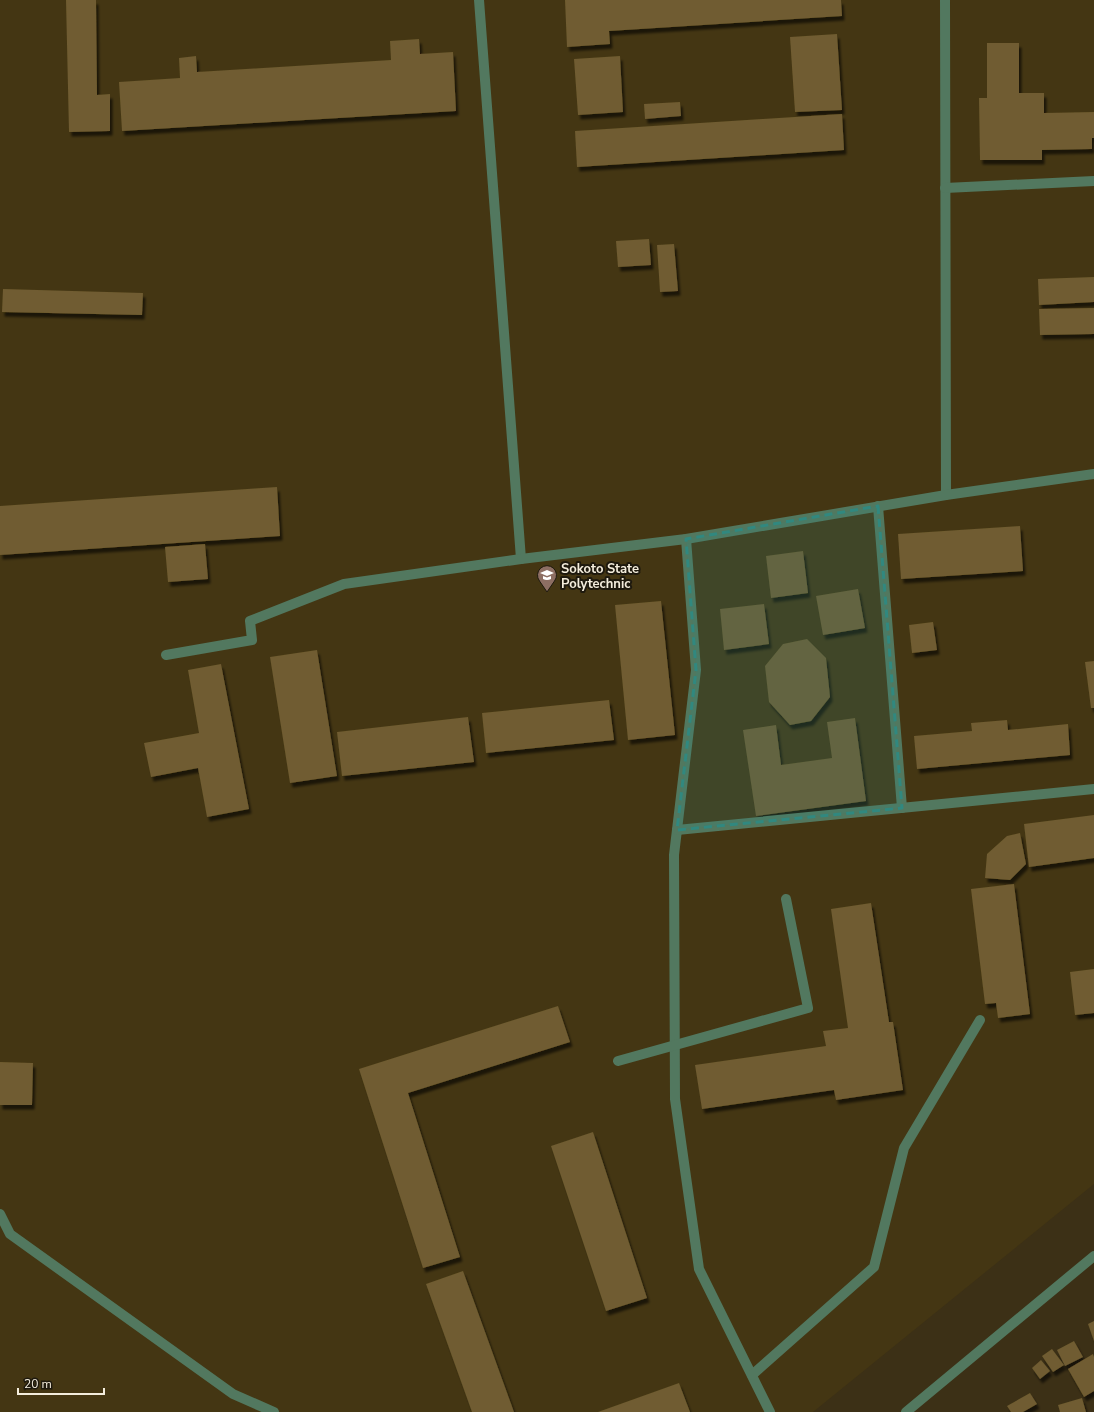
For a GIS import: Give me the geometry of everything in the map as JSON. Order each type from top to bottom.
[{"type":"street","points":[[479,0],[521,559]]},
{"type":"street","points":[[945,0],[946,495]]},
{"type":"street","points":[[945,188],[1094,181]]},
{"type":"street","points":[[166,655],[252,640],[250,621],[344,584],[521,559],[686,540],[878,506],[1094,474]]},
{"type":"street","points":[[878,506],[902,808]]},
{"type":"street","points":[[686,540],[696,670],[674,855],[675,1099],[698,1269],[770,1412]]},
{"type":"street","points":[[677,830],[1094,789]]},
{"type":"street","points":[[618,1061],[808,1008],[786,899]]},
{"type":"street","points":[[752,1375],[874,1267],[904,1148],[980,1020]]},
{"type":"street","points":[[0,1214],[10,1234],[233,1394],[274,1412]]},
{"type":"street","points":[[906,1412],[1094,1256]]},
{"type":"highlighted area","points":[[878,506],[902,808],[677,830],[696,670],[686,539]]},
{"type":"shaded area","name":"Sokoto State Polytechnic","points":[[0,0],[1094,0],[1094,1184],[813,1412],[0,1412]]},
{"type":"building","points":[[66,0],[96,0],[97,95],[110,94],[110,131],[69,132]]},
{"type":"building","points":[[565,0],[841,0],[842,16],[609,31],[610,44],[567,47]]},
{"type":"building","points":[[837,34],[842,110],[795,112],[790,37]]},
{"type":"building","points":[[419,39],[420,54],[453,52],[456,111],[122,131],[119,82],[180,78],[179,58],[196,56],[197,72],[391,60],[390,41]]},
{"type":"building","points":[[987,43],[1019,43],[1019,93],[1044,93],[1044,113],[1094,112],[1094,138],[1092,138],[1092,149],[1042,150],[1042,160],[980,160],[979,98],[987,98]]},
{"type":"building","points":[[620,56],[623,112],[578,115],[574,59]]},
{"type":"building","points":[[680,102],[681,116],[645,119],[644,104]]},
{"type":"building","points":[[842,114],[844,150],[577,167],[575,131]]},
{"type":"building","points":[[649,239],[651,265],[618,267],[616,241]]},
{"type":"building","points":[[674,244],[678,291],[660,292],[657,245]]},
{"type":"building","points":[[1094,277],[1094,302],[1039,305],[1038,279]]},
{"type":"building","points":[[3,289],[143,293],[142,315],[2,312]]},
{"type":"building","points":[[1094,308],[1094,334],[1040,335],[1039,309]]},
{"type":"building","points":[[277,487],[280,536],[0,555],[0,506]]},
{"type":"building","points":[[1020,526],[1023,571],[901,579],[898,534]]},
{"type":"building","points":[[205,544],[208,579],[168,582],[165,547]]},
{"type":"building","points":[[803,551],[808,593],[771,598],[766,556]]},
{"type":"building","points":[[858,589],[865,628],[823,635],[816,596]]},
{"type":"building","points":[[661,601],[675,735],[628,740],[615,605]]},
{"type":"building","points":[[764,604],[769,644],[724,650],[720,609]]},
{"type":"building","points":[[933,622],[937,650],[912,653],[909,625]]},
{"type":"building","points":[[807,639],[826,658],[830,697],[811,721],[790,725],[769,702],[765,666],[783,644]]},
{"type":"building","points":[[317,650],[337,776],[290,783],[270,657]]},
{"type":"building","points":[[1094,661],[1094,708],[1091,708],[1085,662]]},
{"type":"building","points":[[221,664],[249,809],[207,817],[198,768],[151,777],[144,743],[199,733],[188,670]]},
{"type":"building","points":[[609,700],[614,740],[486,753],[482,713]]},
{"type":"building","points":[[468,717],[474,762],[342,776],[337,732]]},
{"type":"building","points":[[855,718],[866,801],[756,816],[743,730],[776,725],[781,765],[832,758],[827,722]]},
{"type":"building","points":[[1007,720],[1008,730],[1068,724],[1070,755],[917,769],[914,736],[972,731],[971,723]]},
{"type":"building","points":[[1094,815],[1094,858],[1029,867],[1024,824]]},
{"type":"building","points":[[1020,833],[1026,864],[1010,880],[985,878],[987,854],[1007,836]]},
{"type":"building","points":[[1014,884],[1030,1014],[998,1018],[996,1003],[985,1004],[971,889]]},
{"type":"building","points":[[871,903],[889,1022],[893,1022],[903,1090],[836,1100],[834,1090],[702,1109],[695,1065],[826,1046],[823,1031],[848,1028],[831,909]]},
{"type":"building","points":[[1094,969],[1094,1013],[1075,1015],[1070,972]]},
{"type":"building","points":[[558,1006],[570,1042],[408,1093],[460,1257],[423,1268],[359,1069]]},
{"type":"building","points":[[0,1062],[33,1063],[32,1105],[0,1105]]},
{"type":"building","points":[[593,1132],[647,1298],[606,1311],[551,1146]]},
{"type":"building","points":[[463,1271],[514,1412],[472,1412],[426,1284]]},
{"type":"building","points":[[1094,1321],[1094,1341],[1088,1324]]},
{"type":"building","points":[[1074,1341],[1083,1357],[1065,1366],[1057,1350]]},
{"type":"building","points":[[1052,1349],[1064,1365],[1053,1372],[1042,1356]]},
{"type":"building","points":[[1093,1354],[1094,1391],[1084,1397],[1068,1369]]},
{"type":"building","points":[[1041,1360],[1050,1371],[1040,1379],[1032,1368]]},
{"type":"building","points":[[679,1383],[690,1412],[598,1412]]},
{"type":"building","points":[[1030,1393],[1037,1404],[1023,1412],[1011,1412],[1007,1406]]},
{"type":"building","points":[[1082,1398],[1086,1412],[1060,1412],[1058,1405]]},
{"type":"place","name":"Sokoto State Polytechnic","points":[[547,592]]}]
